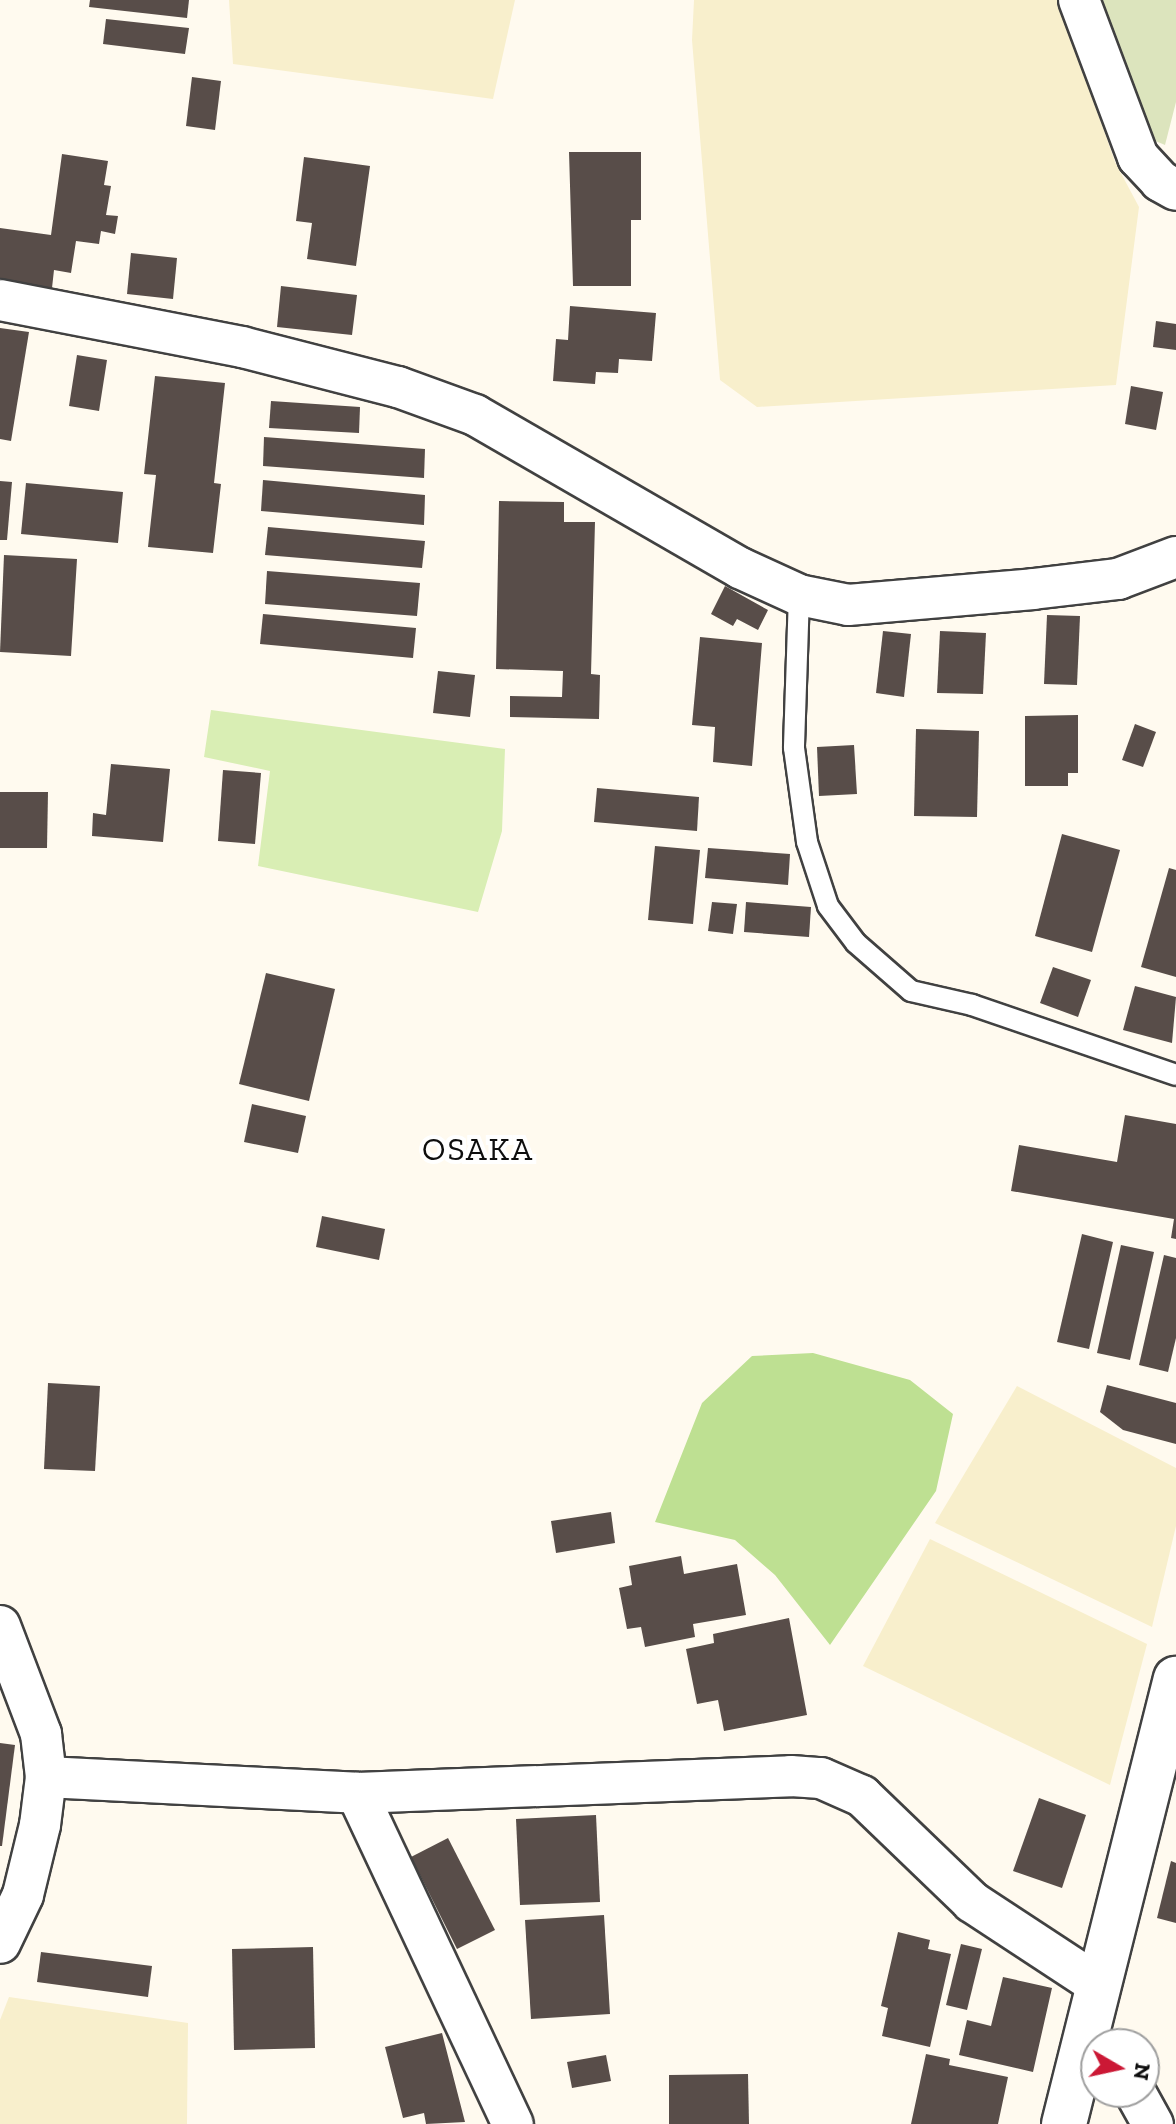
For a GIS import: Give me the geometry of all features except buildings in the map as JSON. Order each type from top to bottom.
[{"type":"street","points":[[1079,0],[1138,157],[1160,181],[1176,190]]},
{"type":"street","points":[[0,300],[242,347],[398,387],[462,410],[740,568],[799,595],[848,605],[1033,589],[1118,579],[1176,557]]},
{"type":"street","points":[[0,1626],[41,1734],[46,1777],[40,1825],[23,1895],[0,1943]]},
{"type":"street","points":[[1064,2124],[1096,2017],[1176,1679]]},
{"type":"street","points":[[46,1777],[357,1793],[791,1776],[821,1778],[862,1796],[1096,2017]]},
{"type":"street","points":[[357,1793],[513,2124]]},
{"type":"lane","points":[[799,595],[794,748],[807,842],[828,906],[856,943],[911,991],[972,1005],[1176,1075]]},
{"type":"shaded area","points":[[229,0],[515,0],[493,99],[233,64]]},
{"type":"shaded area","points":[[694,0],[1058,0],[1115,162],[1139,207],[1116,385],[757,407],[720,380],[692,40]]},
{"type":"shaded area","points":[[1017,1386],[1176,1468],[1176,1526],[1152,1627],[935,1523]]},
{"type":"shaded area","points":[[930,1539],[1147,1644],[1110,1785],[863,1666]]},
{"type":"shaded area","points":[[9,1997],[188,2023],[187,2124],[0,2124],[0,2020]]},
{"type":"green space","points":[[1103,0],[1176,0],[1176,102],[1165,145],[1146,137]]},
{"type":"green space","points":[[211,710],[505,749],[502,831],[478,912],[258,866],[270,771],[204,757]]},
{"type":"green space","points":[[813,1353],[910,1380],[953,1414],[936,1491],[830,1645],[775,1575],[735,1540],[655,1522],[702,1403],[752,1356]]},
{"type":"district","name":"OSAKA","points":[[478,1149]]}]
